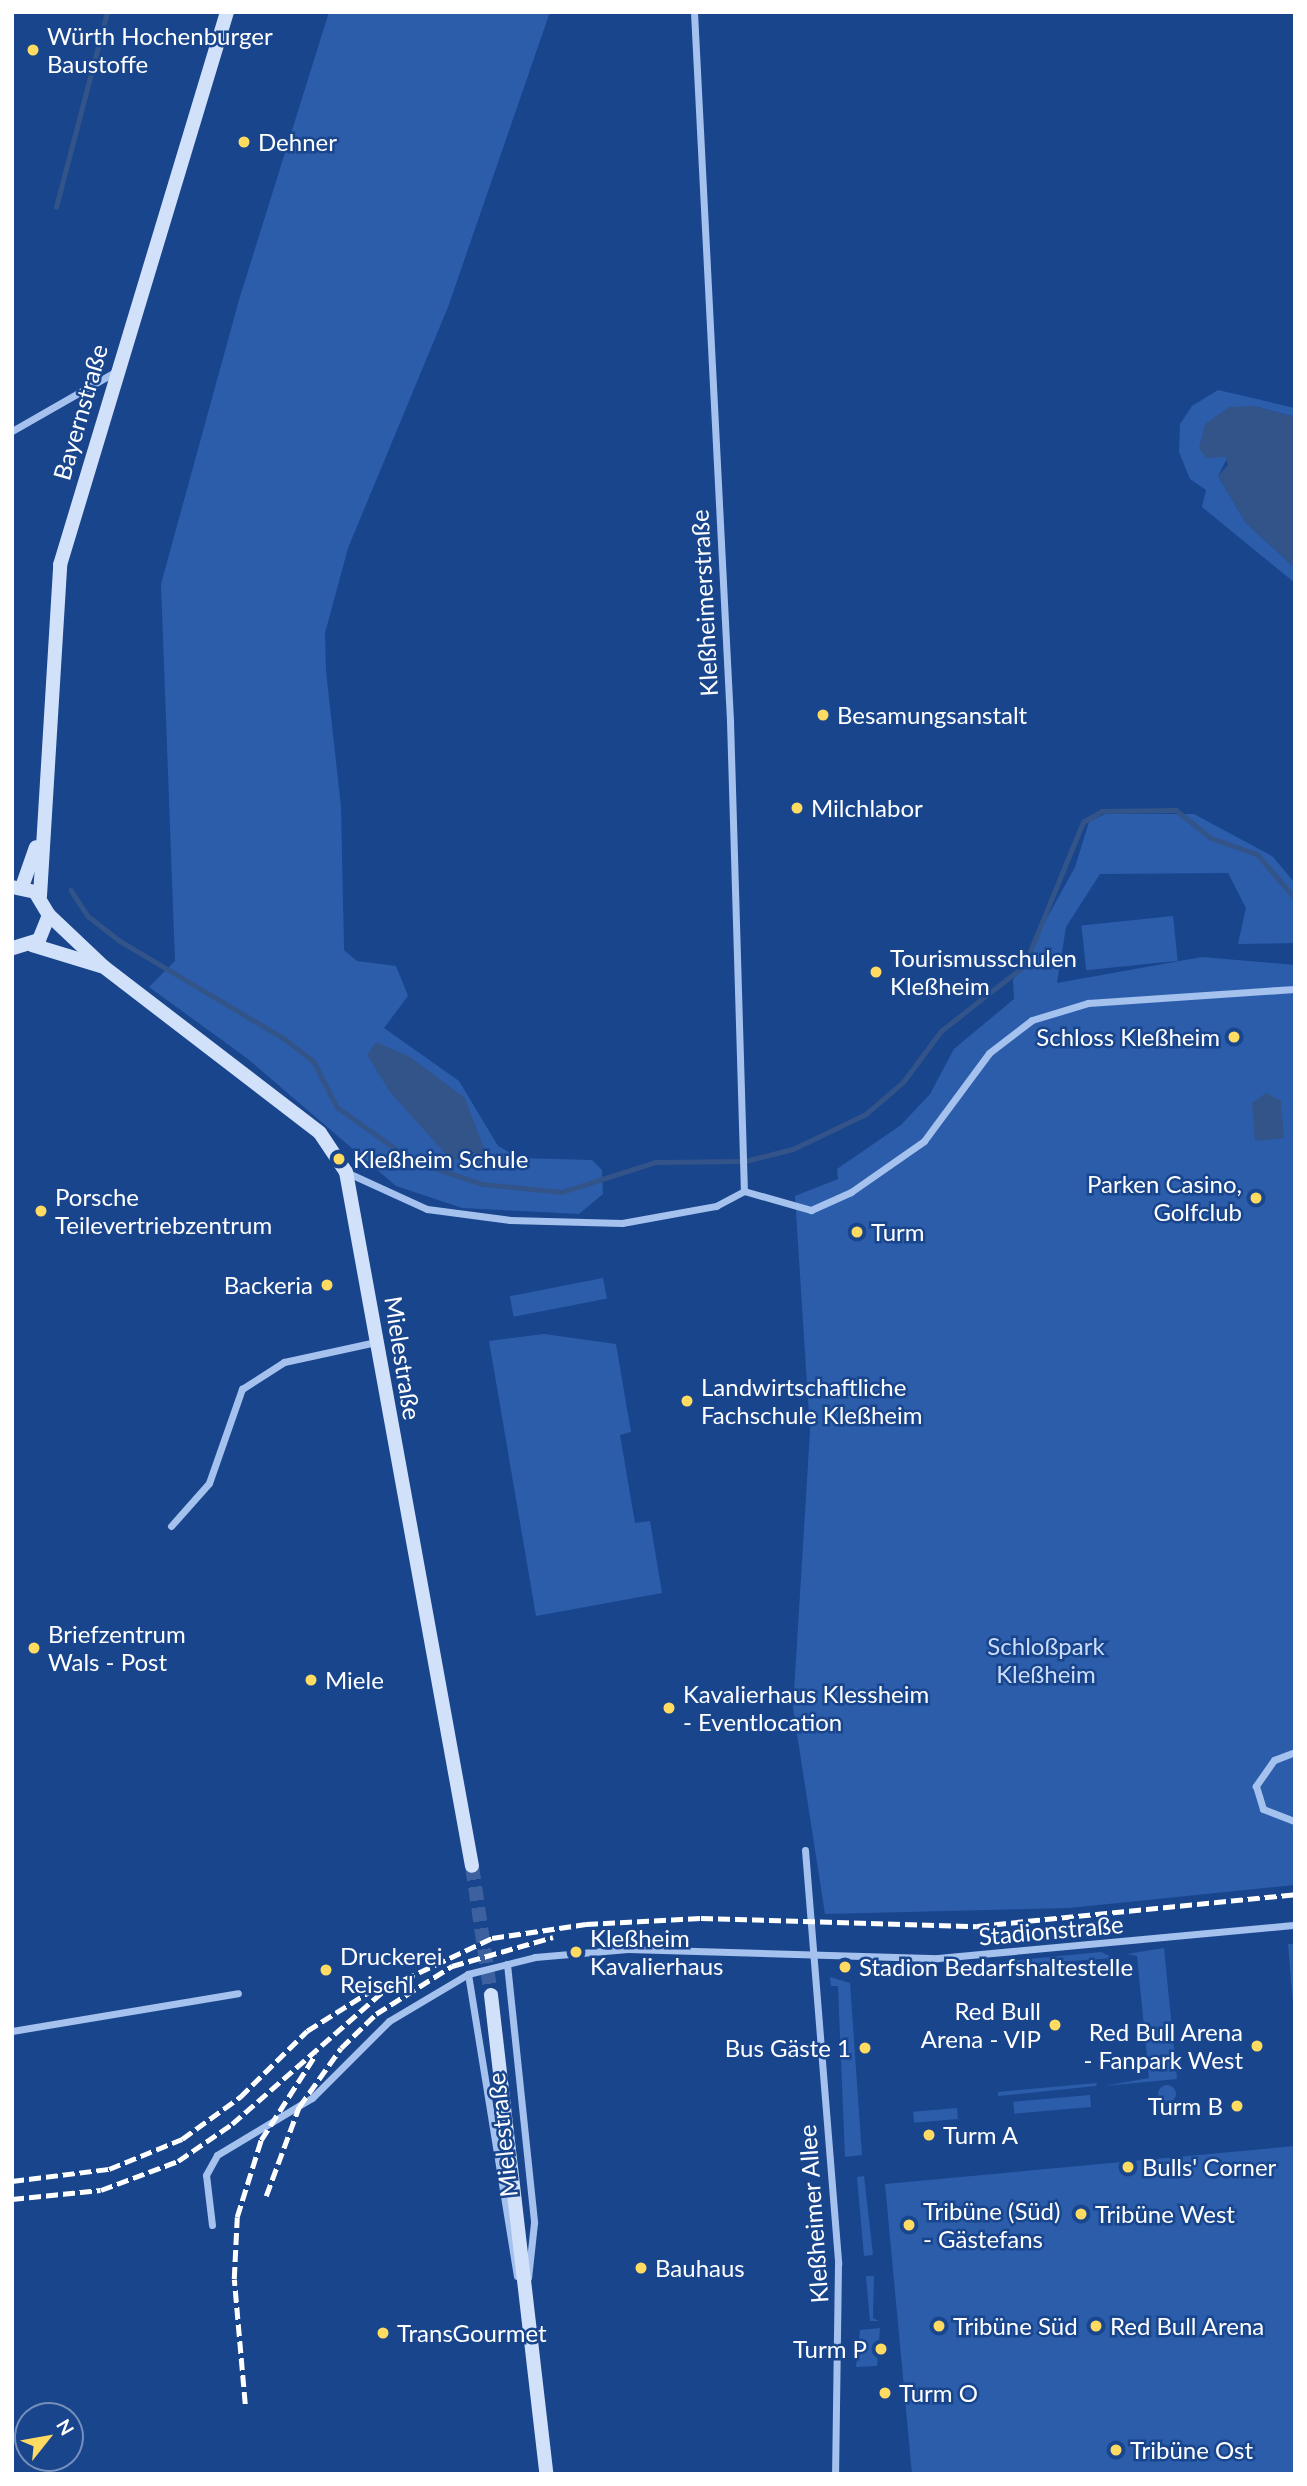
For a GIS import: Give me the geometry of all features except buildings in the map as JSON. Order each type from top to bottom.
[{"type":"street","name":"Bayernstraße","points":[[40,896],[39,836],[60,565],[115,372],[227,12]]},
{"type":"street","name":"Kleßheimerstraße","points":[[694,12],[748,1168],[744,1191]]},
{"type":"street","points":[[12,431],[115,372]]},
{"type":"street","name":"Bayernstraße","points":[[17,887],[39,836]]},
{"type":"street","points":[[17,887],[40,896]]},
{"type":"street","name":"Mielestraße","points":[[40,896],[49,915],[104,967],[261,1083],[320,1133],[346,1172],[472,1866]]},
{"type":"street","points":[[32,945],[45,933],[49,915]]},
{"type":"street","name":"Mielestraße","points":[[12,948],[32,945],[104,967]]},
{"type":"street","points":[[346,1172],[427,1209],[509,1220],[622,1223],[716,1206],[744,1191],[811,1210],[851,1192],[924,1141],[989,1053],[1032,1020],[1060,1009],[1295,989]]},
{"type":"street","points":[[171,1526],[209,1483],[242,1389],[284,1362],[376,1342]]},
{"type":"street","points":[[1295,1752],[1274,1760],[1256,1786],[1263,1809],[1295,1821]]},
{"type":"street","name":"Kleßheimer Allee","points":[[805,1850],[815,1922],[811,1952],[838,2264],[835,2474]]},
{"type":"street","name":"Stadionstraße","points":[[212,2225],[206,2175],[217,2155],[312,2098],[389,2021],[468,1974],[576,1952],[686,1946],[976,1956],[1295,1925]]},
{"type":"street","name":"Mielestraße","points":[[506,1965],[534,2222],[524,2300]]},
{"type":"street","name":"Mielestraße","points":[[468,1974],[524,2300]]},
{"type":"street","points":[[12,2031],[238,1993]]},
{"type":"street","name":"Mielestraße","points":[[491,1995],[546,2474]]},
{"type":"green space","points":[[329,12],[550,12],[448,307],[348,548],[325,633],[326,671],[341,807],[344,950],[357,961],[396,966],[408,996],[384,1028],[459,1081],[498,1146],[519,1158],[592,1160],[602,1170],[603,1194],[579,1214],[462,1208],[396,1186],[248,1059],[149,987],[175,961],[161,584],[239,300]]},
{"type":"green space","points":[[1218,390],[1295,408],[1295,417],[1254,406],[1218,476],[1246,523],[1295,568],[1295,583],[1202,507],[1206,490],[1190,479],[1179,452],[1180,424],[1192,406]]},
{"type":"green space","name":"Schloßpark Kleßheim","points":[[1105,814],[1194,814],[1272,856],[1295,883],[1295,943],[1238,944],[1246,908],[1228,873],[1100,874],[1066,927],[1057,983],[1202,957],[1295,965],[1295,1885],[1069,1908],[825,1914],[793,1708],[810,1431],[795,1196],[838,1179],[837,1169],[901,1125],[930,1094],[954,1049],[1014,999],[1013,980],[1075,867],[1089,822]]},
{"type":"green space","points":[[1173,916],[1178,961],[1086,970],[1082,926]]},
{"type":"green space","points":[[603,1278],[607,1299],[514,1317],[510,1296]]},
{"type":"green space","points":[[544,1334],[616,1344],[631,1432],[620,1435],[635,1523],[650,1521],[662,1593],[536,1616],[489,1341]]},
{"type":"green space","points":[[1288,1944],[1295,1944],[1295,2025],[1291,1981]]},
{"type":"green space","points":[[1164,1948],[1177,2079],[1104,2086],[1149,2078],[1137,1956],[1127,1954]]},
{"type":"green space","points":[[1101,1952],[1114,1958],[986,1967],[989,1963]]},
{"type":"green space","points":[[830,1977],[850,1983],[862,2155],[845,2157],[838,1986],[831,1986]]},
{"type":"green space","points":[[1097,2083],[1096,2086],[998,2096],[998,2092]]},
{"type":"green space","points":[[1167,2085],[1173,2088],[1176,2094],[1173,2100],[1167,2103],[1161,2100],[1158,2094],[1161,2088]]},
{"type":"green space","points":[[1090,2095],[1091,2107],[1014,2114],[1013,2102]]},
{"type":"green space","points":[[957,2108],[958,2119],[914,2123],[913,2112]]},
{"type":"green space","name":"Red Bull Arena","points":[[1295,2146],[1295,2473],[912,2474],[885,2184]]},
{"type":"green space","points":[[864,2176],[873,2255],[864,2256],[857,2177]]},
{"type":"green space","points":[[866,2276],[874,2276],[873,2318],[879,2321],[870,2321]]},
{"type":"green space","points":[[880,2328],[877,2366],[856,2367],[860,2330]]},
{"type":"shaded area","points":[[1254,406],[1295,417],[1295,568],[1246,523],[1218,476],[1228,465],[1225,457],[1206,458],[1199,448],[1205,424],[1229,407]]},
{"type":"shaded area","points":[[376,1042],[410,1057],[465,1098],[490,1164],[450,1159],[390,1092],[367,1055]]},
{"type":"shaded area","points":[[1266,1093],[1281,1101],[1284,1138],[1255,1141],[1252,1103]]},
{"type":"waterway","points":[[56,207],[107,12]]},
{"type":"waterway","points":[[71,890],[88,916],[120,941],[285,1039],[314,1062],[337,1107],[413,1161],[483,1184],[562,1192],[656,1162],[745,1161],[793,1149],[866,1114],[903,1082],[941,1031],[1024,966],[1083,822],[1102,811],[1176,810],[1211,838],[1257,854],[1295,898]]},
{"type":"tunnel","points":[[472,1866],[491,1995]]},
{"type":"railway","points":[[12,2199],[101,2190],[178,2161],[232,2124],[388,1987],[492,1938],[586,1924],[701,1918],[977,1926],[1295,1894]]},
{"type":"railway","points":[[266,2196],[299,2107],[341,2048],[376,2014],[452,1966],[553,1937]]},
{"type":"railway","points":[[12,2181],[109,2169],[182,2139],[240,2097],[307,2031],[372,1990]]},
{"type":"railway","points":[[245,2404],[234,2279],[237,2217],[261,2140],[316,2054]]},
{"type":"place","name":"Würth Hochenburger Baustoffe","points":[[33,50]]},
{"type":"place","name":"Dehner","points":[[244,142]]},
{"type":"place","name":"Besamungsanstalt","points":[[823,715]]},
{"type":"place","name":"Milchlabor","points":[[797,808]]},
{"type":"place","name":"Tourismusschulen Kleßheim","points":[[876,972]]},
{"type":"place","name":"Schloss Kleßheim","points":[[1234,1037]]},
{"type":"place","name":"Kleßheim Schule","points":[[339,1159]]},
{"type":"place","name":"Parken Casino, Golfclub","points":[[1256,1198]]},
{"type":"place","name":"Porsche Teilevertriebzentrum","points":[[41,1211]]},
{"type":"place","name":"Turm","points":[[857,1232]]},
{"type":"place","name":"Backeria","points":[[327,1285]]},
{"type":"place","name":"Landwirtschaftliche Fachschule Kleßheim","points":[[687,1401]]},
{"type":"place","name":"Briefzentrum Wals - Post","points":[[34,1648]]},
{"type":"place","name":"Miele","points":[[311,1680]]},
{"type":"place","name":"Kavalierhaus Klessheim - Eventlocation","points":[[669,1708]]},
{"type":"place","name":"Kleßheim Kavalierhaus","points":[[576,1952]]},
{"type":"place","name":"Stadion Bedarfshaltestelle","points":[[845,1967]]},
{"type":"place","name":"Druckerei Reischl","points":[[326,1970]]},
{"type":"place","name":"Red Bull Arena - VIP","points":[[1055,2025]]},
{"type":"place","name":"Red Bull Arena - Fanpark West","points":[[1257,2046]]},
{"type":"place","name":"Bus Gäste 1","points":[[865,2048]]},
{"type":"place","name":"Turm B","points":[[1237,2106]]},
{"type":"place","name":"Turm A","points":[[929,2135]]},
{"type":"place","name":"Bulls' Corner","points":[[1128,2167]]},
{"type":"place","name":"Tribüne West","points":[[1081,2214]]},
{"type":"place","name":"Tribüne (Süd) - Gästefans","points":[[909,2225]]},
{"type":"place","name":"Bauhaus","points":[[641,2268]]},
{"type":"place","name":"Tribüne Süd","points":[[939,2326]]},
{"type":"place","name":"Red Bull Arena","points":[[1096,2326]]},
{"type":"place","name":"TransGourmet","points":[[383,2333]]},
{"type":"place","name":"Turm P","points":[[881,2349]]},
{"type":"place","name":"Turm O","points":[[885,2393]]},
{"type":"place","name":"Tribüne Ost","points":[[1116,2450]]}]
